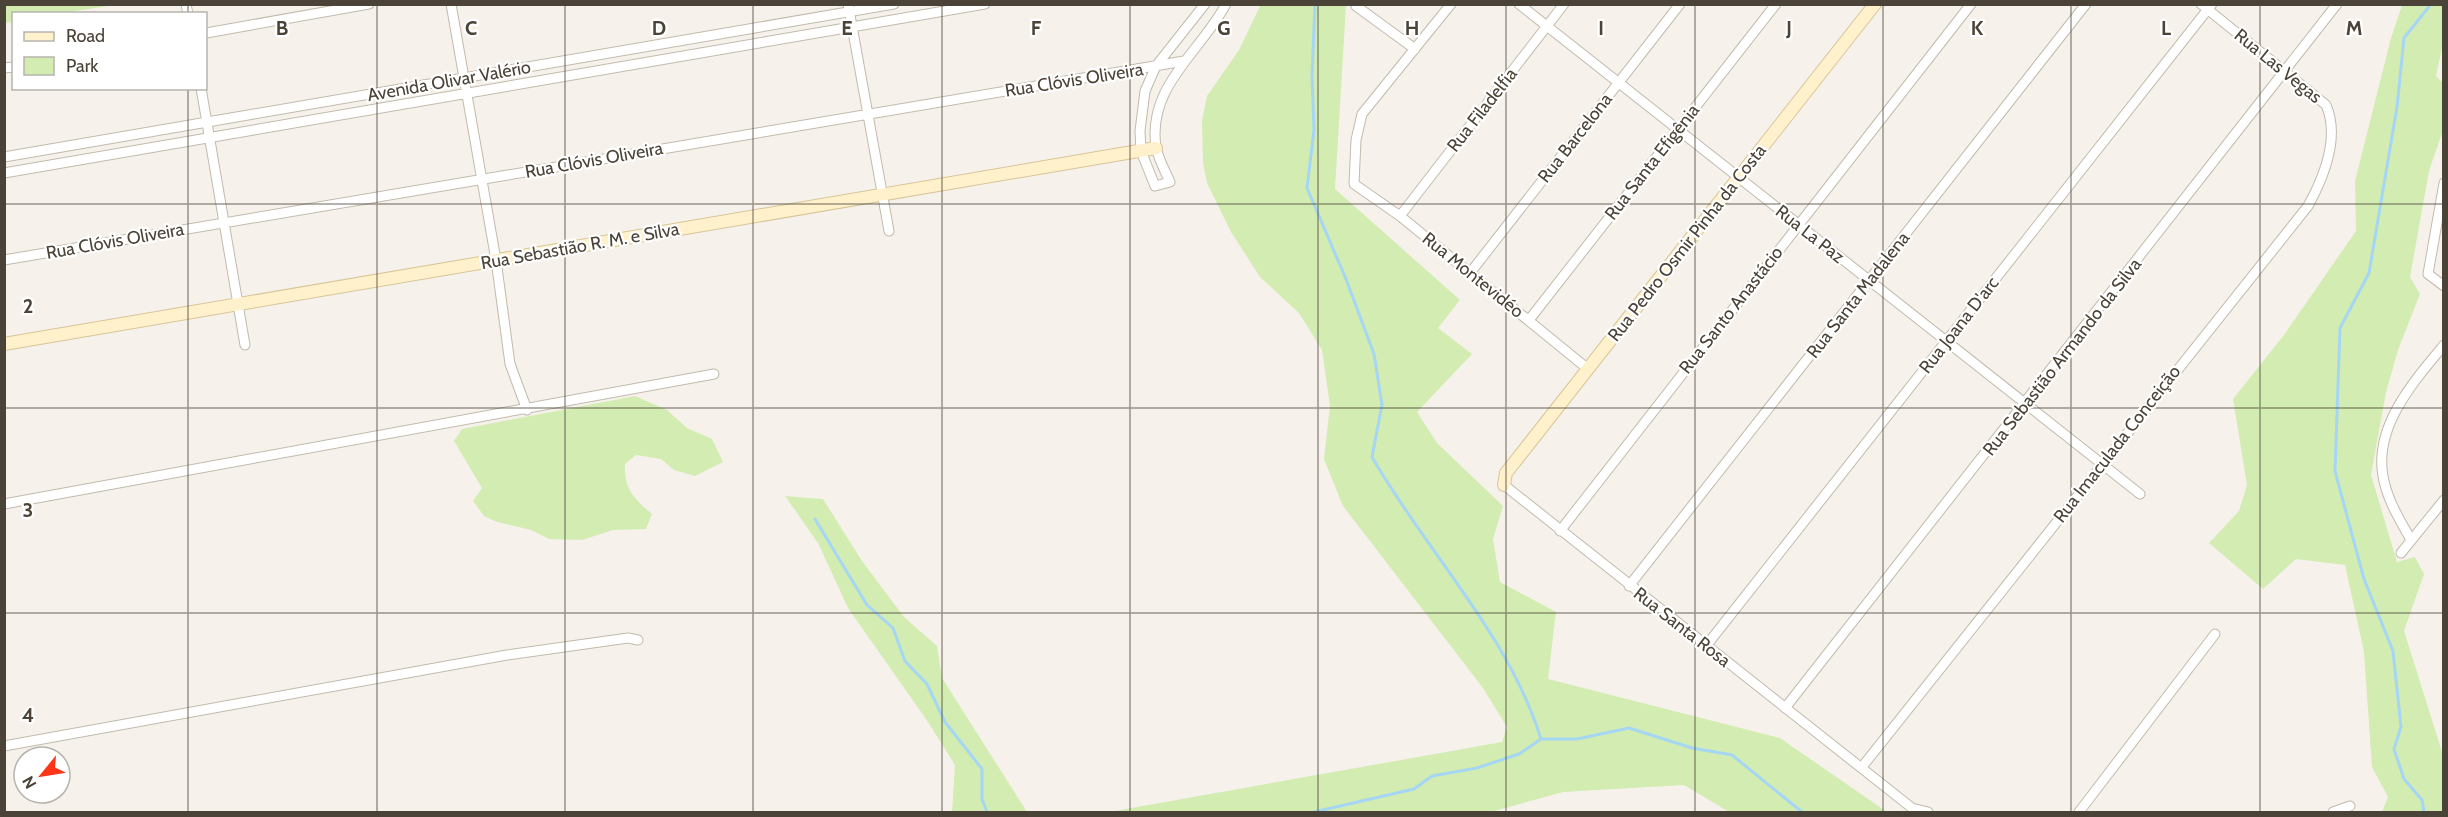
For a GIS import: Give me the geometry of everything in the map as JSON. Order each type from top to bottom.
[{"type":"street","points":[[207,33],[369,4]]},
{"type":"street","points":[[451,4],[496,260],[510,364],[528,410]]},
{"type":"street","name":"Avenida Olivar Valério","points":[[4,157],[465,78],[849,8],[894,4]]},
{"type":"street","points":[[4,173],[985,4]]},
{"type":"street","points":[[1205,4],[1156,66],[1144,91],[1140,120],[1141,151],[1155,186],[1170,182],[1156,148],[1159,102],[1184,62],[1209,34],[1226,4]]},
{"type":"street","points":[[1356,6],[1414,49],[1451,4]]},
{"type":"street","name":"Rua La Paz","points":[[1519,4],[1797,225],[1948,340],[2140,494]]},
{"type":"street","name":"Rua Filadelfia","points":[[1400,216],[1564,4]]},
{"type":"street","name":"Rua Barcelona","points":[[1470,273],[1680,4]]},
{"type":"street","name":"Rua Santa Efigênia","points":[[1529,320],[1776,4]]},
{"type":"street","name":"Rua Pedro Osmir Pinha da Costa","points":[[1504,485],[1506,473],[1875,4]]},
{"type":"street","name":"Rua Santo Anastácio","points":[[1560,531],[1971,4]]},
{"type":"street","name":"Rua Santa Madalena","points":[[1629,586],[2086,4]]},
{"type":"street","name":"Rua Sebastião Armando da Silva","points":[[1785,708],[2337,4]]},
{"type":"street","name":"Rua Las Vegas","points":[[2207,6],[2326,105]]},
{"type":"street","name":"Rua Joana D'arc","points":[[1707,646],[2207,6]]},
{"type":"street","points":[[849,8],[889,231]]},
{"type":"street","name":"Rua Montevidéo","points":[[1414,49],[1362,114],[1356,140],[1354,184],[1400,216],[1588,369]]},
{"type":"street","name":"Rua Clóvis Oliveira","points":[[4,260],[1184,62]]},
{"type":"street","points":[[201,90],[245,345]]},
{"type":"street","name":"Rua Imaculada Conceição","points":[[1862,767],[2102,462],[2308,206],[2317,189],[2333,134],[2332,119],[2326,105]]},
{"type":"street","name":"Rua Sebastião R. M. e Silva","points":[[4,344],[1156,148]]},
{"type":"street","points":[[2444,183],[2428,274],[2444,286]]},
{"type":"street","points":[[2411,540],[2391,503],[2382,475],[2384,449],[2392,417],[2404,393],[2444,345]]},
{"type":"street","points":[[4,504],[528,410],[714,374]]},
{"type":"street","name":"Rua Santa Rosa","points":[[1504,485],[1912,808],[1928,813]]},
{"type":"street","points":[[2402,553],[2444,500]]},
{"type":"street","points":[[2079,813],[2215,634]]},
{"type":"street","points":[[4,746],[507,655],[628,638],[638,640]]},
{"type":"street","points":[[2333,813],[2350,806]]},
{"type":"green space","points":[[5,4],[115,4],[69,12],[12,12],[12,22],[5,23]]},
{"type":"green space","points":[[1261,4],[1346,5],[1335,189],[1460,300],[1438,328],[1472,354],[1417,412],[1437,443],[1503,506],[1493,539],[1500,582],[1556,612],[1548,679],[1780,738],[1887,812],[1729,812],[1684,785],[1563,792],[1491,812],[1109,812],[1502,742],[1507,727],[1483,688],[1343,506],[1324,459],[1330,406],[1322,350],[1299,313],[1260,277],[1231,232],[1207,183],[1203,163],[1202,121],[1207,96],[1239,50]]},
{"type":"green space","points":[[2402,5],[2443,5],[2443,44],[2436,76],[2443,83],[2443,130],[2429,171],[2410,277],[2420,294],[2398,350],[2386,392],[2371,475],[2397,562],[2415,557],[2424,574],[2404,631],[2443,755],[2443,812],[2382,812],[2388,797],[2372,767],[2364,652],[2345,565],[2296,559],[2263,589],[2209,543],[2239,511],[2247,485],[2233,399],[2284,335],[2356,231],[2355,181],[2391,38]]},
{"type":"green space","points":[[635,396],[667,410],[687,428],[712,439],[723,462],[695,476],[674,470],[661,459],[636,455],[625,464],[626,481],[631,493],[652,514],[646,529],[613,530],[582,540],[549,539],[531,530],[497,522],[484,516],[473,501],[482,488],[454,441],[462,429]]},
{"type":"green space","points":[[785,496],[823,499],[862,561],[904,617],[937,646],[942,678],[1027,812],[952,812],[955,765],[928,722],[848,608],[818,543]]},
{"type":"waterway","points":[[1315,4],[1312,76],[1314,130],[1307,188],[1346,279],[1374,354],[1382,405],[1372,457],[1393,492],[1465,594],[1509,664],[1527,701],[1541,739]]},
{"type":"waterway","points":[[2424,812],[2422,800],[2404,779],[2394,749],[2401,727],[2393,651],[2364,579],[2335,471],[2340,328],[2369,273],[2397,107],[2404,38],[2431,4]]},
{"type":"waterway","points":[[815,519],[867,605],[893,628],[905,661],[927,684],[945,722],[982,769],[982,799],[987,812]]},
{"type":"waterway","points":[[1314,812],[1414,789],[1432,776],[1477,768],[1519,754],[1541,739],[1577,739],[1629,728],[1692,748],[1732,755],[1802,812]]}]
